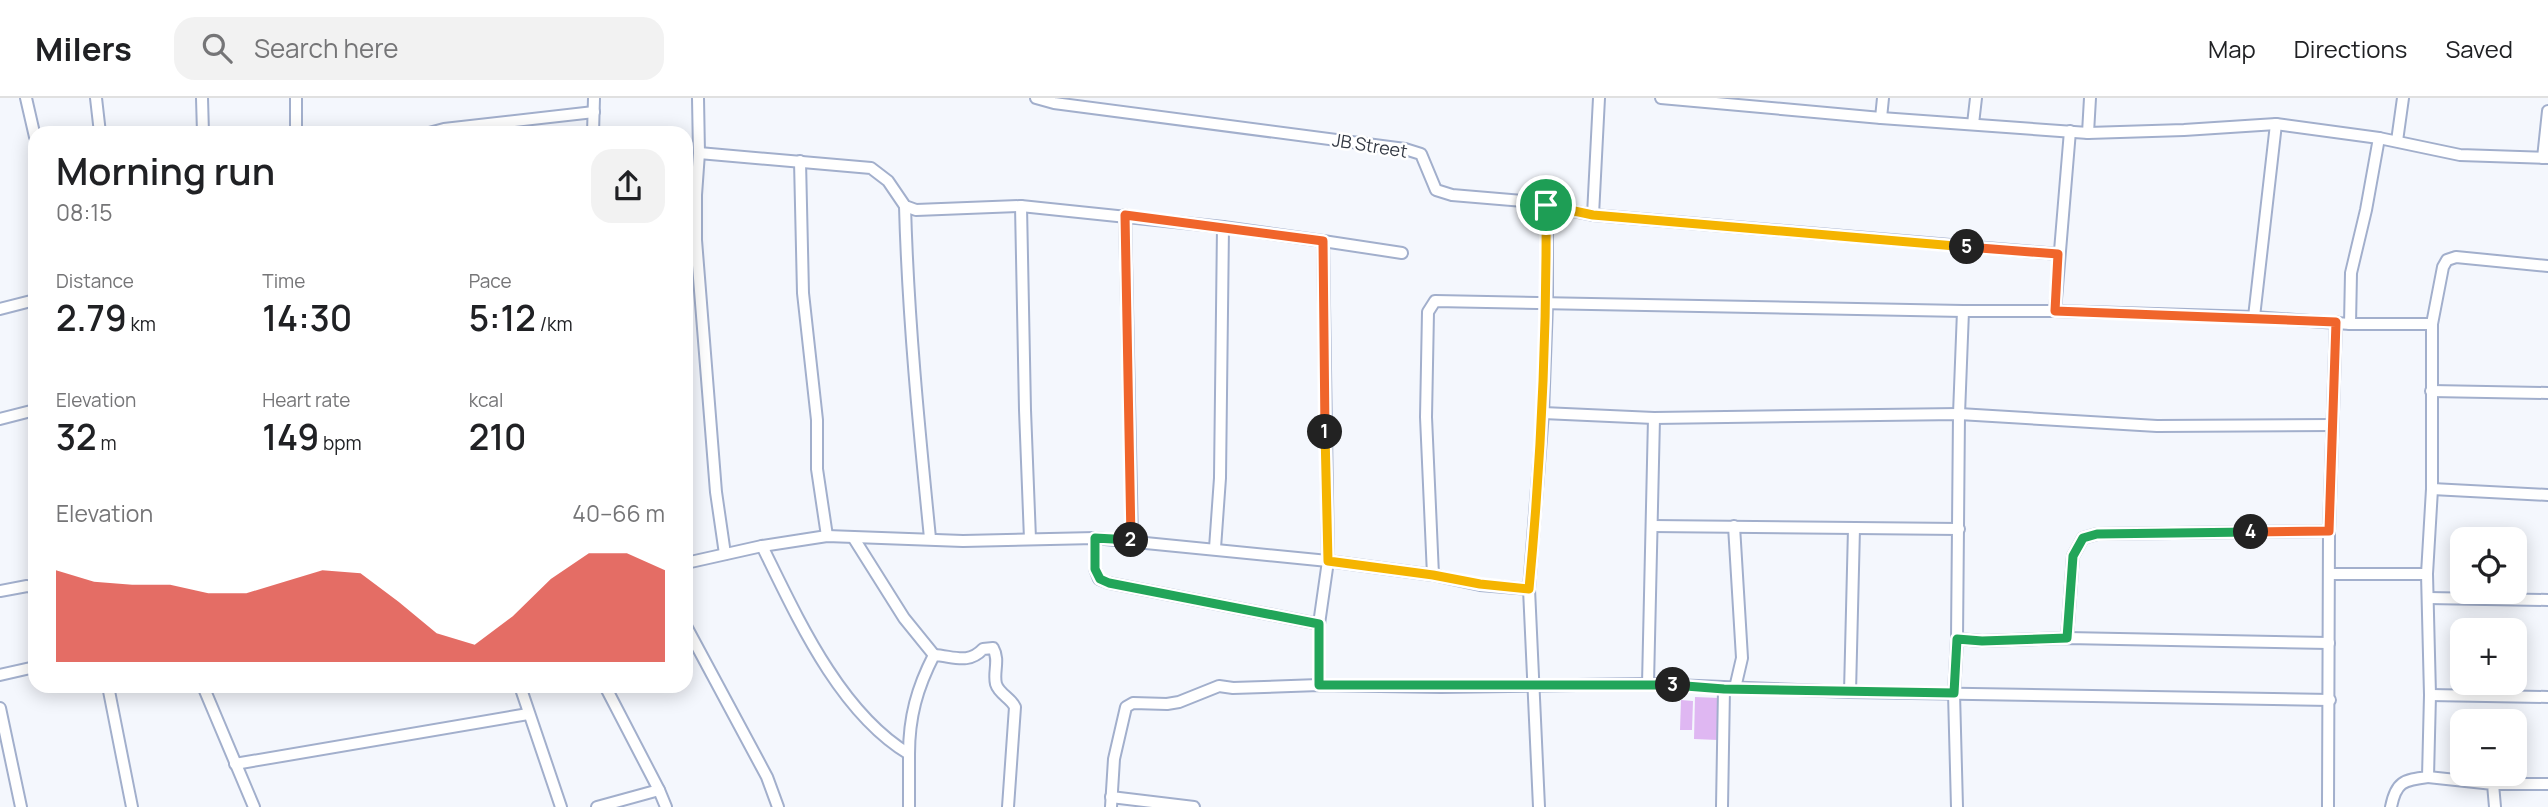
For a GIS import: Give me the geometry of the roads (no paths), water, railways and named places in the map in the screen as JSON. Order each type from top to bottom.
[{"type":"street","points":[[26,98],[32,126]]},
{"type":"street","points":[[96,98],[99,126]]},
{"type":"street","points":[[202,98],[203,126]]},
{"type":"street","points":[[296,98],[296,126]]},
{"type":"street","points":[[593,126],[594,98]]},
{"type":"street","points":[[698,98],[696,240],[716,492],[725,554]]},
{"type":"street","name":"JB Street","points":[[1036,98],[1054,103],[1405,149],[1420,154],[1436,190],[1452,195],[1536,202],[1593,215],[2058,254]]},
{"type":"street","points":[[1593,215],[1599,98]]},
{"type":"street","points":[[1661,98],[2088,133],[2276,124],[2397,141],[2459,155],[2546,158],[2548,111]]},
{"type":"street","points":[[1802,111],[1803,98]]},
{"type":"street","points":[[1881,118],[1883,98]]},
{"type":"street","points":[[1973,124],[1976,98]]},
{"type":"street","points":[[2088,133],[2090,98]]},
{"type":"street","points":[[2397,141],[2403,98]]},
{"type":"street","points":[[486,126],[594,113]]},
{"type":"street","points":[[2254,317],[2276,124]]},
{"type":"street","points":[[2055,311],[2070,131]]},
{"type":"street","points":[[2350,324],[2351,272],[2379,138]]},
{"type":"street","points":[[699,153],[871,168],[888,181],[905,206],[913,362],[930,538]]},
{"type":"street","points":[[800,161],[803,293],[817,420],[817,469],[827,536]]},
{"type":"street","points":[[1539,807],[1529,589],[1543,413],[1547,304],[1546,205]]},
{"type":"street","points":[[905,206],[916,210],[1021,206],[1125,215],[1402,253]]},
{"type":"street","points":[[1021,206],[1024,410],[1030,539]]},
{"type":"street","points":[[1125,215],[1132,540]]},
{"type":"street","points":[[1215,548],[1220,478],[1223,227]]},
{"type":"street","points":[[1319,685],[1319,624],[1328,561],[1323,241]]},
{"type":"street","points":[[2428,777],[2430,695],[2427,574],[2432,489],[2432,324],[2443,267],[2447,260],[2456,257],[2548,266]]},
{"type":"street","points":[[1433,575],[1426,417],[1427,312],[1435,301],[2055,311],[2254,317],[2350,324],[2432,324]]},
{"type":"street","points":[[0,309],[28,302]]},
{"type":"street","points":[[1957,807],[1954,693],[1963,311]]},
{"type":"street","points":[[2328,807],[2329,531],[2336,322]]},
{"type":"street","points":[[2431,391],[2548,393]]},
{"type":"street","points":[[0,419],[28,412]]},
{"type":"street","points":[[1543,413],[1654,418],[1959,415],[2157,426],[2332,425]]},
{"type":"street","points":[[1648,684],[1654,418]]},
{"type":"street","points":[[2432,489],[2548,495]]},
{"type":"street","points":[[1652,526],[1959,529]]},
{"type":"street","points":[[1723,807],[1730,688],[1742,658],[1734,526]]},
{"type":"street","points":[[1850,692],[1854,528]]},
{"type":"street","points":[[2067,638],[2073,556],[2083,538],[2097,534],[2329,531]]},
{"type":"street","points":[[693,561],[762,546],[827,536],[963,541],[1095,538],[1328,561],[1529,589]]},
{"type":"street","points":[[853,537],[904,618],[934,655],[965,660],[978,655],[983,649],[993,648],[997,654],[996,683],[1016,707],[1009,807]]},
{"type":"street","points":[[1095,538],[1095,569],[1100,579],[1109,583],[1319,624]]},
{"type":"street","points":[[762,546],[820,659],[870,724],[888,742],[909,754]]},
{"type":"street","points":[[2330,574],[2427,574]]},
{"type":"street","points":[[0,590],[28,586]]},
{"type":"street","points":[[2428,598],[2548,600]]},
{"type":"street","points":[[1957,639],[1982,641],[2067,638],[2329,643]]},
{"type":"street","points":[[693,639],[767,778],[778,807]]},
{"type":"street","points":[[909,807],[913,706],[920,681],[934,655]]},
{"type":"street","points":[[0,675],[28,669]]},
{"type":"street","points":[[1194,807],[1111,802],[1114,759],[1129,704],[1167,704],[1219,686],[1441,687],[1532,684],[1648,684],[1850,692],[2330,700]]},
{"type":"street","points":[[109,693],[132,807]]},
{"type":"street","points":[[205,693],[254,807]]},
{"type":"street","points":[[522,693],[527,715],[561,807]]},
{"type":"street","points":[[609,693],[666,807]]},
{"type":"street","points":[[2430,695],[2548,697]]},
{"type":"street","points":[[0,708],[21,807]]},
{"type":"street","points":[[235,764],[527,715]]},
{"type":"street","points":[[2391,807],[2396,788],[2407,780],[2428,777],[2450,779]]},
{"type":"street","points":[[2527,784],[2548,784]]},
{"type":"street","points":[[2493,786],[2495,807]]},
{"type":"street","points":[[597,807],[659,790]]}]
